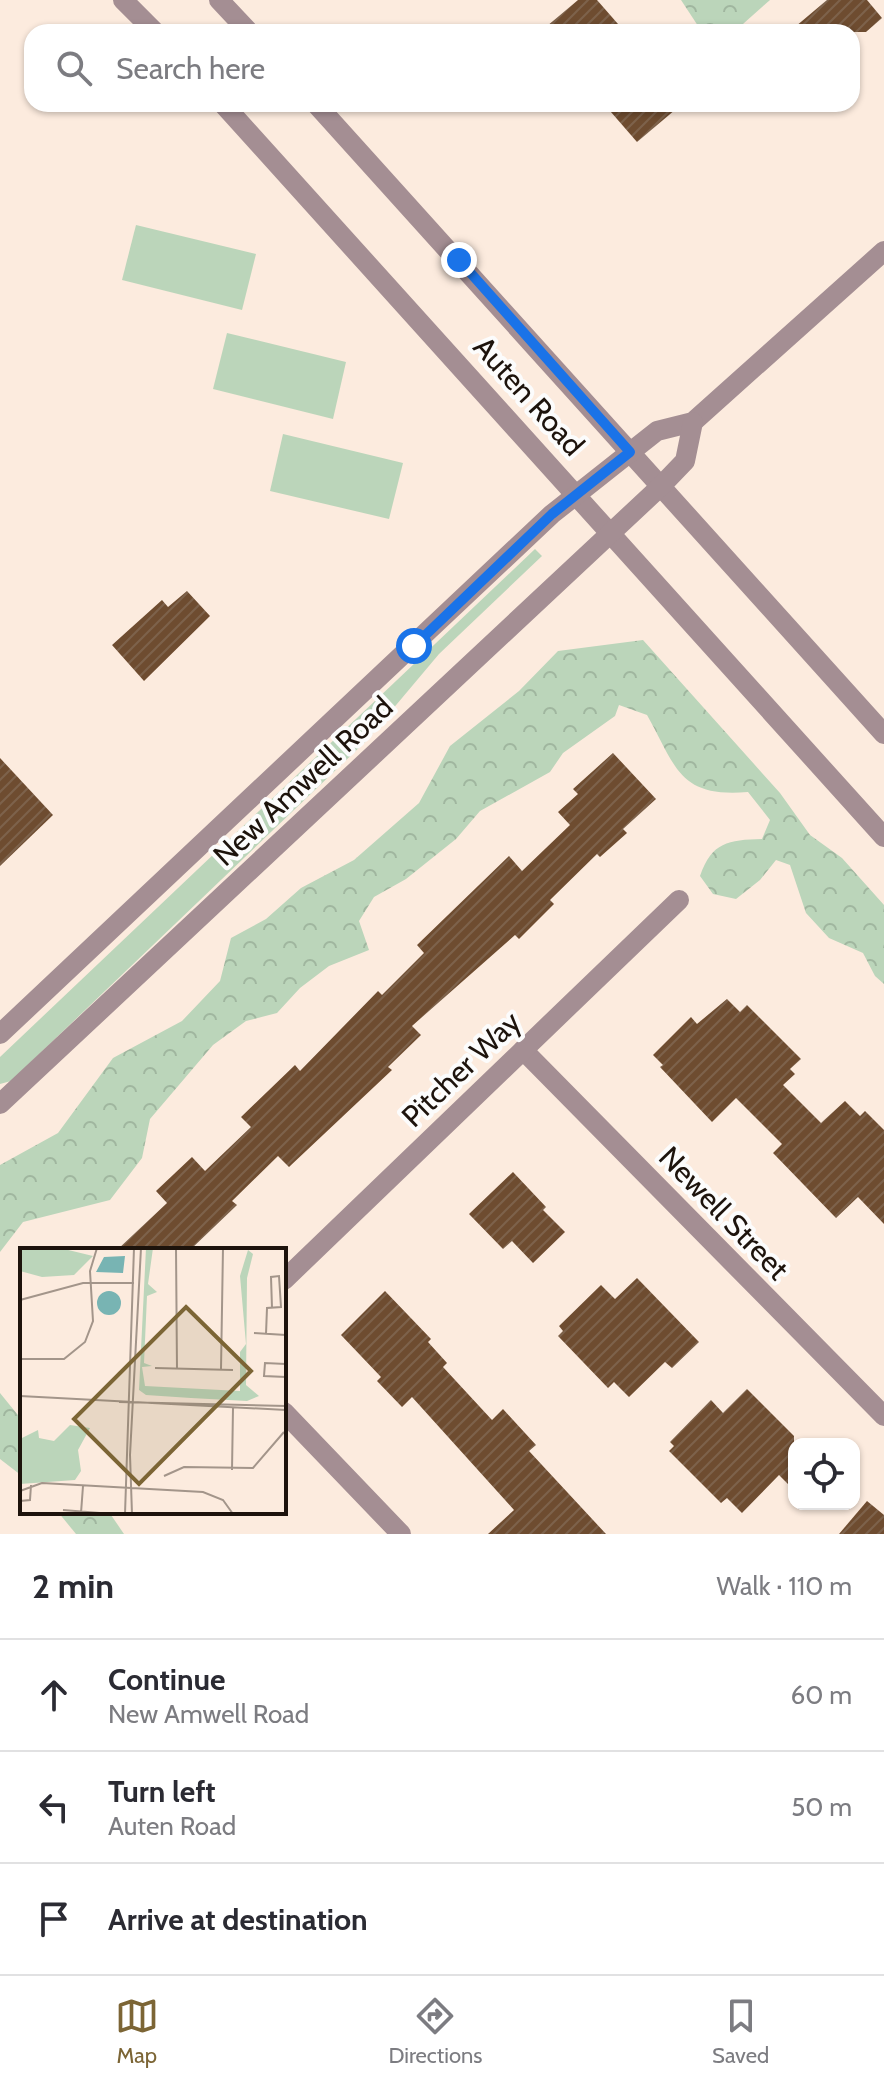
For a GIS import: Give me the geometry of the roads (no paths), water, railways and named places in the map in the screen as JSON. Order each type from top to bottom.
[{"type":"street","points":[[123,0],[147,24]]},
{"type":"street","points":[[219,0],[242,24]]},
{"type":"street","name":"Auten Road","points":[[230,112],[884,837]]},
{"type":"street","name":"Auten Road","points":[[323,112],[884,734]]},
{"type":"street","name":"New Amwell Road","points":[[0,1034],[576,493],[657,431],[693,422],[884,251]]},
{"type":"street","name":"New Amwell Road","points":[[0,1104],[661,486],[685,461],[693,422]]},
{"type":"street","name":"Pitcher Way","points":[[286,1278],[679,900]]},
{"type":"street","name":"Newell Street","points":[[523,1050],[884,1416]]},
{"type":"street","points":[[286,1414],[401,1534]]}]
